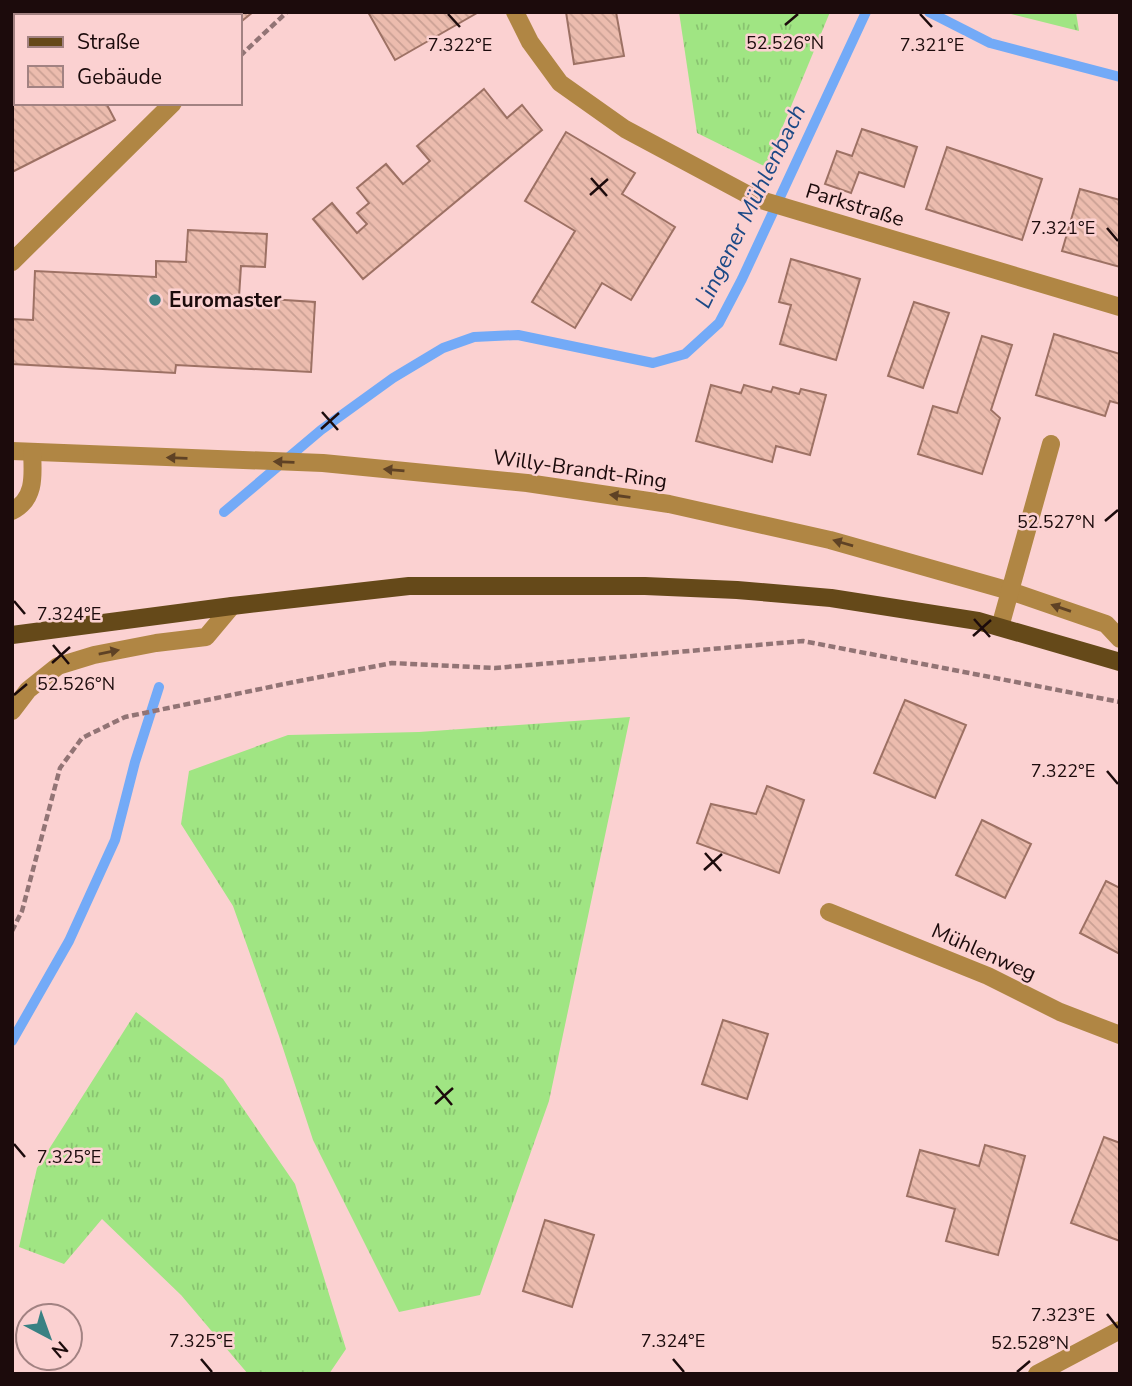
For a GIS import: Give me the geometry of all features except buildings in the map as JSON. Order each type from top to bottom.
[{"type":"main road","points":[[12,635],[409,586],[645,586],[831,598],[978,621],[1120,662]]},
{"type":"street","name":"Parkstraße","points":[[515,12],[530,42],[561,83],[625,129],[754,198],[1120,307]]},
{"type":"street","points":[[12,262],[171,105]]},
{"type":"street","points":[[1000,627],[1051,444]]},
{"type":"street","name":"Willy-Brandt-Ring","points":[[12,451],[323,463],[527,483],[669,504],[830,540],[1010,591],[1106,624],[1120,639]]},
{"type":"street","points":[[12,511],[21,506],[33,484],[32,452]]},
{"type":"street","points":[[12,711],[28,690],[58,666],[94,655],[144,645],[206,637],[232,606]]},
{"type":"street","name":"Mühlenweg","points":[[829,912],[988,976],[1060,1012],[1120,1035]]},
{"type":"street","points":[[1037,1374],[1120,1330]]},
{"type":"path","points":[[242,54],[287,12]]},
{"type":"path","points":[[12,931],[22,911],[60,768],[82,738],[125,717],[177,706],[392,663],[495,668],[803,640],[1120,702]]},
{"type":"green space","points":[[679,12],[830,12],[766,167],[697,133]]},
{"type":"green space","points":[[1003,12],[1076,12],[1079,31]]},
{"type":"green space","points":[[630,717],[549,1101],[480,1295],[399,1312],[313,1140],[233,906],[181,824],[189,771],[288,735],[419,732]]},
{"type":"green space","points":[[136,1012],[223,1079],[295,1184],[346,1349],[329,1374],[248,1374],[181,1295],[102,1219],[64,1264],[19,1247],[37,1168]]},
{"type":"waterway","name":"Lingener Mühlenbach","points":[[224,512],[321,430],[393,378],[443,348],[474,337],[518,335],[653,363],[685,354],[719,323],[866,12]]},
{"type":"waterway","name":"Lingener Mühlenbach","points":[[929,12],[990,43],[1120,77]]},
{"type":"waterway","name":"Lingener Mühlenbach","points":[[12,1041],[69,941],[115,840],[135,762],[159,687]]},
{"type":"place","name":"Euromaster","points":[[155,300]]}]
